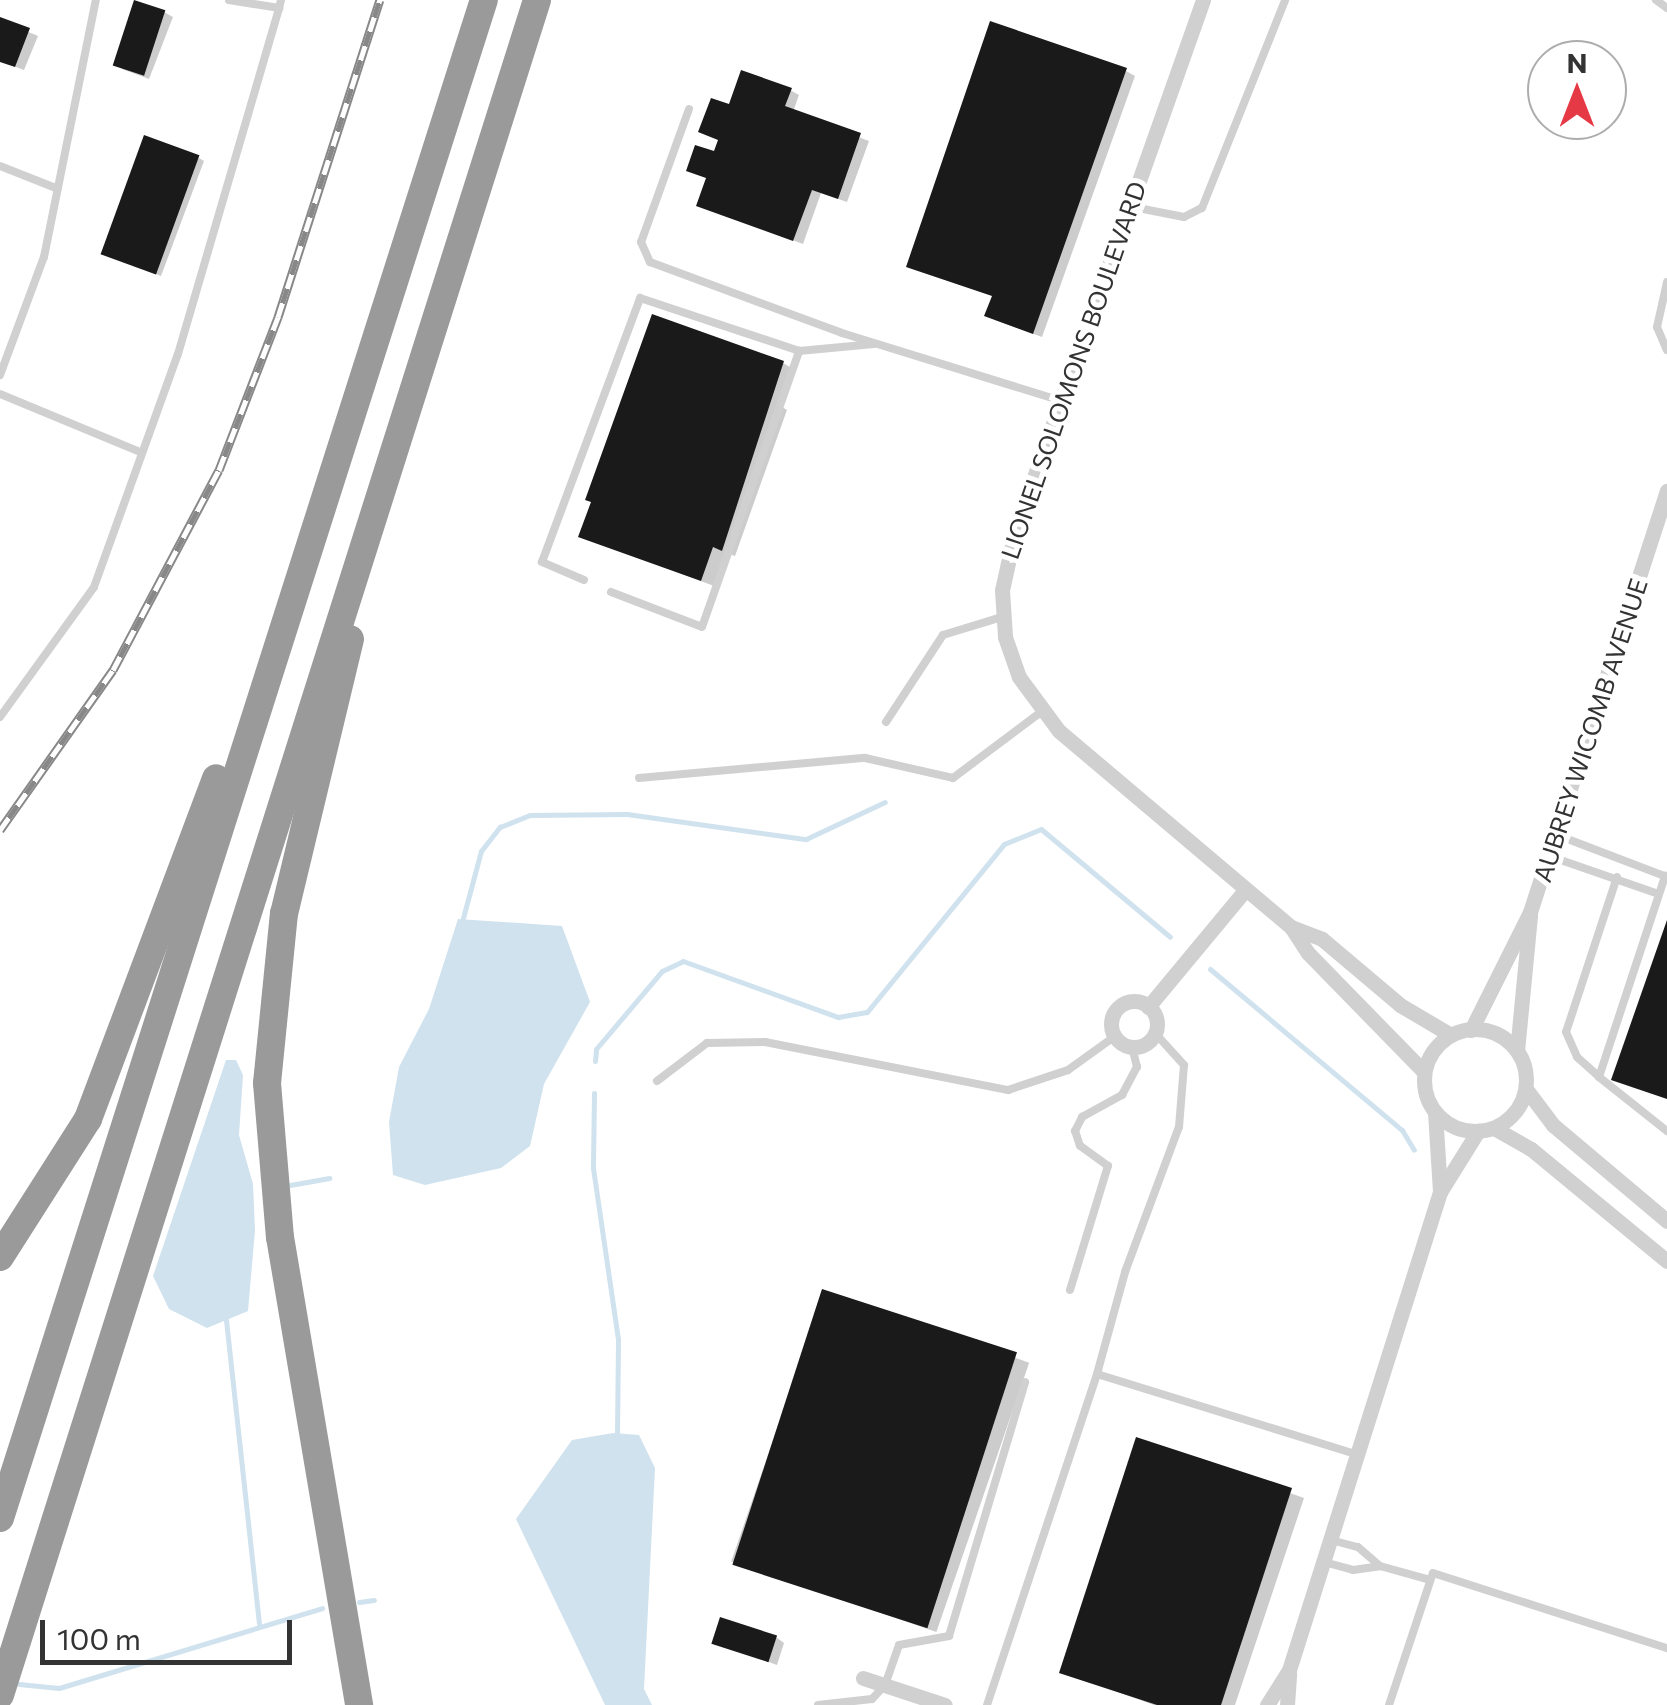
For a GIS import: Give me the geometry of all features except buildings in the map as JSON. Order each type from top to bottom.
[{"type":"highway","points":[[0,1518],[484,0]]},
{"type":"highway","points":[[0,1695],[537,0]]},
{"type":"highway","points":[[0,1257],[58,1173],[115,1059],[413,221]]},
{"type":"highway","points":[[358,1705],[272,1176],[267,1083],[284,913],[392,452]]},
{"type":"street","name":"LIONEL SOLOMONS BOULEVARD","points":[[1203,0],[1005,562],[1002,618],[1018,677],[1041,712],[1291,926],[1322,939],[1400,1005],[1452,1035]]},
{"type":"street","name":"AUBREY WICOMB AVENUE","points":[[1471,1030],[1530,912],[1667,491]]},
{"type":"street","points":[[1148,1007],[1246,889]]},
{"type":"street","name":"AUBREY WICOMB AVENUE","points":[[1517,1051],[1530,912]]},
{"type":"street","name":"LIONEL SOLOMONS BOULEVARD","points":[[1291,926],[1308,953],[1424,1072]]},
{"type":"street","points":[[1122,1005],[1148,1007],[1155,1033],[1132,1047],[1114,1036],[1112,1016],[1122,1005]]},
{"type":"street","points":[[1440,1192],[1435,1112],[1424,1072],[1432,1052],[1452,1035],[1471,1030],[1494,1032],[1517,1051],[1526,1090],[1553,1125],[1667,1221]]},
{"type":"street","points":[[1268,1705],[1289,1670],[1440,1192],[1486,1130],[1520,1106],[1526,1090]]},
{"type":"street","points":[[1435,1112],[1462,1130],[1486,1130],[1531,1149],[1667,1261]]},
{"type":"street","points":[[1287,1705],[1289,1670]]},
{"type":"street","points":[[862,1678],[945,1705]]},
{"type":"lane","points":[[0,375],[44,258],[96,0]]},
{"type":"lane","points":[[0,717],[94,587],[178,354],[280,4],[229,0]]},
{"type":"lane","points":[[1128,206],[1184,217],[1202,208],[1285,0]]},
{"type":"lane","points":[[1656,0],[1667,8]]},
{"type":"lane","points":[[689,109],[641,242],[644,256],[660,268],[842,333],[1062,401]]},
{"type":"lane","points":[[0,166],[58,188]]},
{"type":"lane","points":[[1667,282],[1656,327],[1667,350]]},
{"type":"lane","points":[[584,580],[542,562],[636,302],[645,296],[799,351],[878,344]]},
{"type":"lane","points":[[612,592],[702,627],[799,351]]},
{"type":"lane","points":[[0,394],[140,452]]},
{"type":"lane","points":[[886,722],[912,674],[943,635],[1002,618]]},
{"type":"lane","points":[[639,778],[865,758],[954,778],[1041,712]]},
{"type":"lane","points":[[1557,835],[1666,876],[1599,1076]]},
{"type":"lane","points":[[1549,856],[1659,894]]},
{"type":"lane","points":[[1617,877],[1566,1032],[1577,1057],[1667,1130]]},
{"type":"lane","points":[[987,1705],[1097,1374],[1125,1272],[1179,1127],[1184,1066],[1155,1033]]},
{"type":"lane","points":[[657,1080],[707,1043],[766,1042],[1008,1090],[1068,1070],[1114,1036]]},
{"type":"lane","points":[[1070,1290],[1108,1166],[1080,1146],[1075,1131],[1082,1117],[1122,1095],[1137,1067],[1132,1047]]},
{"type":"lane","points":[[1097,1374],[1358,1455]]},
{"type":"lane","points":[[818,1705],[872,1699],[885,1685],[899,1644],[949,1636],[1025,1382]]},
{"type":"lane","points":[[1331,1540],[1358,1548],[1380,1566],[1427,1580],[1444,1574],[1667,1648]]},
{"type":"lane","points":[[1324,1562],[1353,1570],[1380,1566]]},
{"type":"lane","points":[[1388,1705],[1427,1580]]},
{"type":"water","points":[[458,919],[562,926],[590,1002],[544,1084],[530,1146],[501,1168],[425,1185],[393,1175],[389,1122],[399,1067],[429,1009]]},
{"type":"water","points":[[226,1060],[236,1060],[243,1075],[239,1135],[253,1184],[255,1230],[248,1311],[207,1328],[169,1309],[153,1276]]},
{"type":"water","points":[[613,1433],[639,1435],[655,1468],[644,1689],[652,1705],[605,1705],[516,1519],[572,1440]]},
{"type":"waterway","points":[[463,918],[481,851],[500,827],[530,815],[627,814],[806,839],[885,802]]},
{"type":"waterway","points":[[595,1061],[596,1049],[662,971],[683,961],[838,1017],[867,1012],[1004,844],[1041,829],[1170,937]]},
{"type":"waterway","points":[[1210,969],[1402,1130],[1414,1150]]},
{"type":"waterway","points":[[594,1093],[593,1168],[618,1340],[617,1437]]},
{"type":"waterway","points":[[290,1185],[329,1178]]},
{"type":"waterway","points":[[226,1320],[259,1623]]},
{"type":"waterway","points":[[359,1602],[374,1600]]},
{"type":"waterway","points":[[19,1684],[59,1688],[322,1608]]},
{"type":"railway","points":[[0,830],[113,670],[219,470],[278,317],[380,0]]}]
